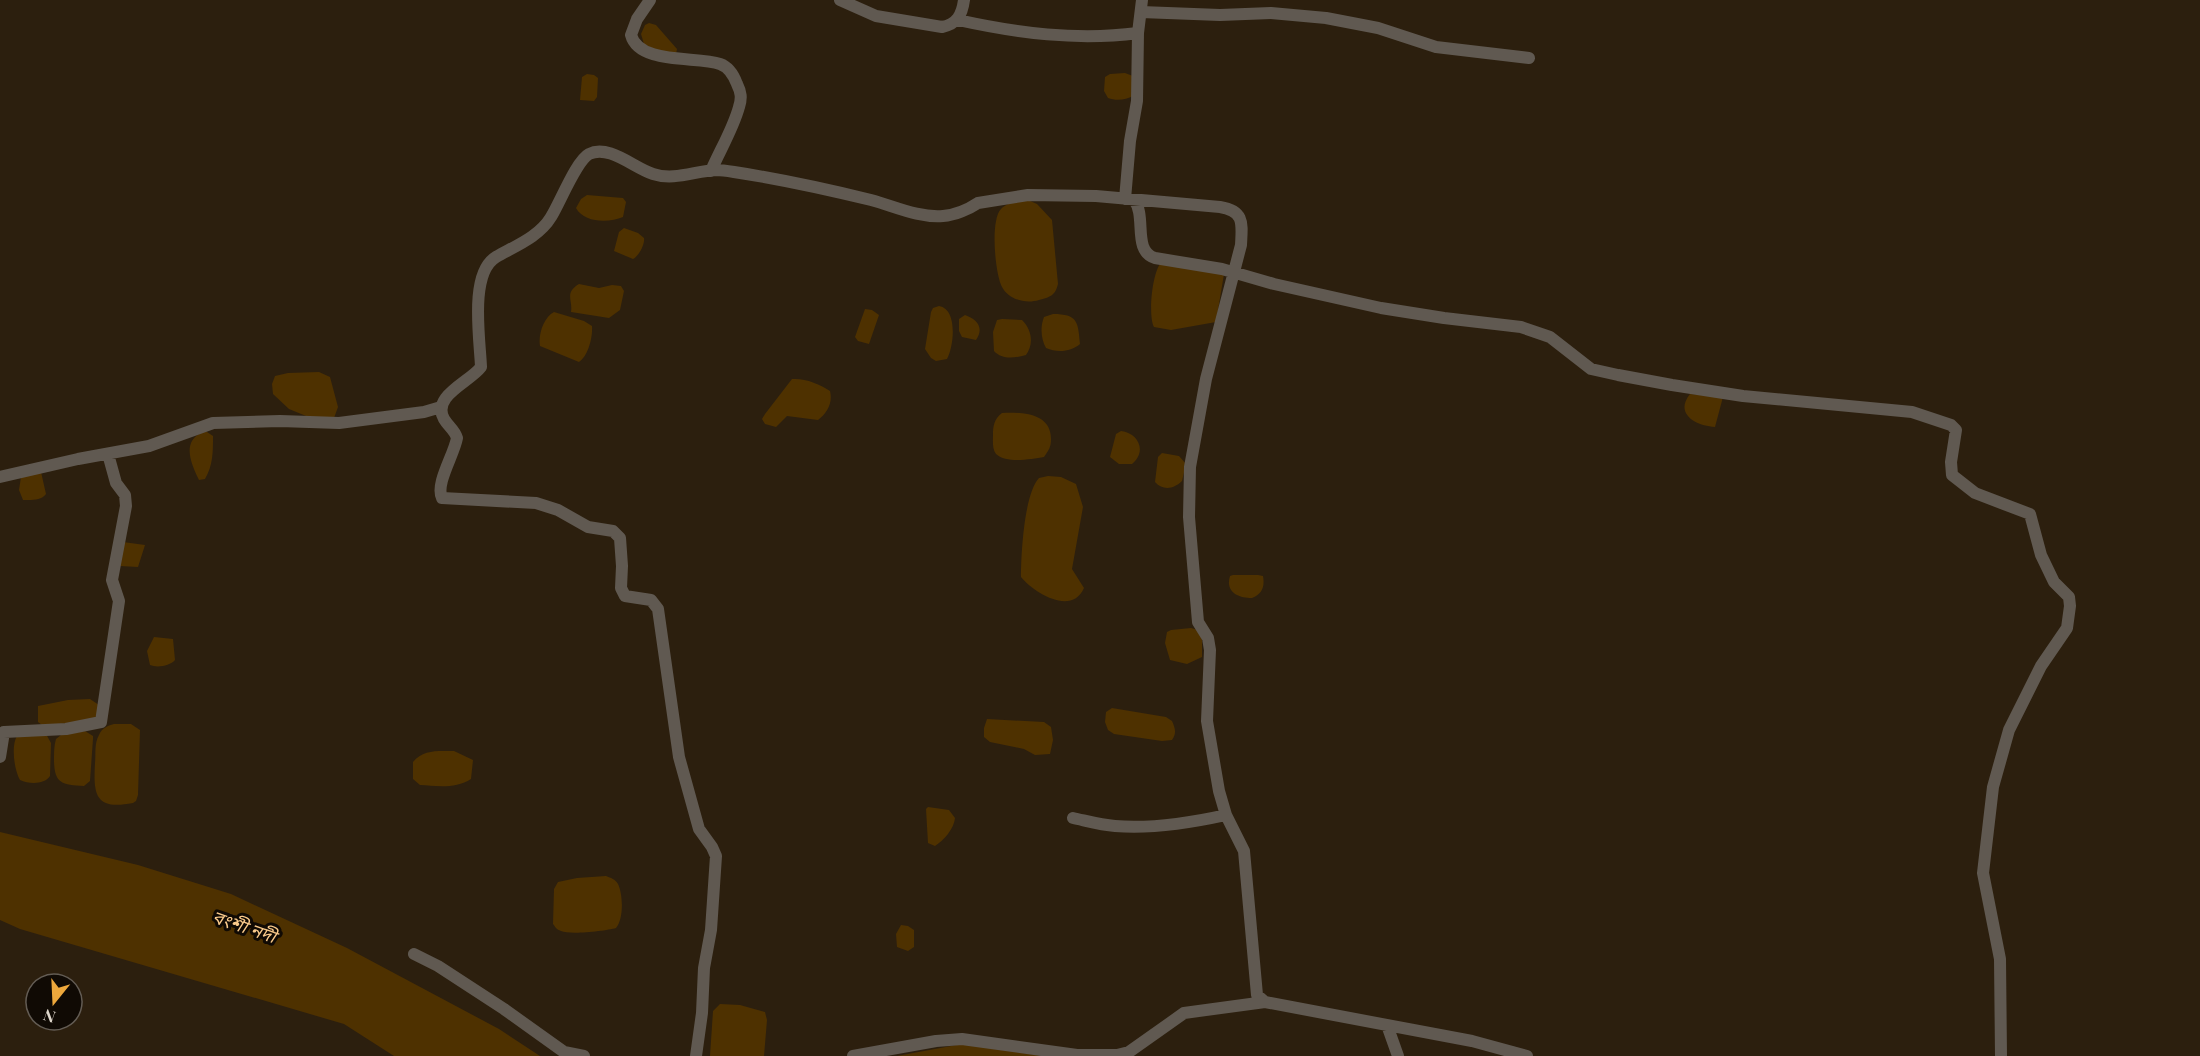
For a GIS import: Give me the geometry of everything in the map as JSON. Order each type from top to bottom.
[{"type":"street","points":[[650,0],[637,19],[631,35],[637,46],[654,54],[671,58],[721,64],[734,75],[741,94],[740,106],[711,171]]},
{"type":"street","points":[[840,0],[876,16],[942,27],[952,25],[957,20],[964,0]]},
{"type":"street","points":[[1529,58],[1436,47],[1378,28],[1326,18],[1271,13],[1220,15],[1142,6],[1138,33],[1137,101],[1130,141],[1129,199],[1139,208],[1143,250],[1149,256],[1234,272],[1274,284],[1381,308],[1521,327],[1550,337],[1592,369],[1609,373],[1672,386],[1743,396],[1911,412],[1951,425],[1956,430],[1951,462],[1952,475],[1975,493],[2030,514],[2041,555],[2054,582],[2069,597],[2070,606],[2067,628],[2041,666],[2009,730],[1993,787],[1983,873],[2000,959],[2001,1056]]},
{"type":"street","points":[[957,20],[1045,35],[1107,37],[1138,33]]},
{"type":"street","points":[[696,1056],[702,1013],[704,968],[711,930],[716,856],[699,829],[680,757],[658,609],[651,600],[625,596],[621,588],[621,538],[613,531],[588,527],[558,510],[536,503],[442,498],[440,494],[457,438],[444,419],[441,407],[443,400],[476,374],[481,366],[478,318],[480,286],[484,271],[494,258],[518,246],[550,219],[576,169],[588,155],[605,152],[625,160],[640,170],[656,175],[682,176],[711,171],[756,175],[872,200],[917,214],[944,216],[965,210],[978,202],[1028,195],[1096,196],[1220,207],[1230,208],[1238,214],[1242,224],[1241,245],[1206,379],[1190,467],[1189,507],[1198,622],[1208,639],[1210,650],[1207,721],[1219,791],[1226,815],[1244,851],[1256,990],[1258,998],[1265,1002]]},
{"type":"street","points":[[0,477],[149,446],[213,423],[271,421],[339,423],[424,412],[441,407]]},
{"type":"street","points":[[0,757],[4,732],[66,729],[101,722],[119,601],[112,580],[126,506],[125,495],[116,483],[108,454]]},
{"type":"street","points":[[1073,818],[1113,826],[1129,826],[1157,825],[1226,815]]},
{"type":"street","points":[[414,954],[438,966],[504,1009],[564,1052],[584,1056]]},
{"type":"street","points":[[853,1056],[936,1041],[962,1039],[1077,1055],[1117,1055],[1138,1047],[1184,1013],[1265,1002],[1472,1041],[1527,1056]]},
{"type":"street","points":[[1387,1025],[1398,1056]]},
{"type":"water","points":[[649,23],[656,25],[677,49],[676,54],[662,54],[644,44],[641,34],[645,25]]},
{"type":"water","points":[[1125,73],[1133,76],[1133,96],[1121,100],[1108,98],[1104,91],[1105,77],[1110,74]]},
{"type":"water","points":[[587,74],[598,78],[597,97],[594,101],[580,100],[582,77]]},
{"type":"water","points":[[587,195],[623,198],[626,202],[623,217],[604,221],[585,217],[576,208],[581,199]]},
{"type":"water","points":[[1028,200],[1037,204],[1052,220],[1058,284],[1052,295],[1029,301],[1013,298],[1002,287],[996,260],[995,235],[1001,209],[1010,203]]},
{"type":"water","points":[[624,228],[644,238],[641,250],[633,259],[614,251],[619,232]]},
{"type":"water","points":[[1160,264],[1224,274],[1216,322],[1171,330],[1154,327],[1151,314],[1152,296]]},
{"type":"water","points":[[579,284],[599,288],[612,285],[621,286],[624,291],[620,310],[609,318],[571,312],[570,294]]},
{"type":"water","points":[[939,306],[949,314],[953,337],[947,359],[936,361],[925,349],[931,312],[933,308]]},
{"type":"water","points":[[865,309],[872,310],[879,315],[869,344],[858,341],[855,337]]},
{"type":"water","points":[[554,312],[584,321],[592,326],[589,346],[579,362],[540,346],[542,326]]},
{"type":"water","points":[[1061,314],[1075,321],[1080,344],[1064,351],[1046,348],[1042,333],[1043,321],[1044,317]]},
{"type":"water","points":[[965,315],[978,324],[980,331],[976,340],[962,337],[959,331],[959,319]]},
{"type":"water","points":[[997,320],[1022,320],[1025,324],[1030,333],[1031,342],[1026,355],[1005,357],[994,351],[993,332]]},
{"type":"water","points":[[319,372],[330,377],[338,407],[334,418],[311,418],[289,409],[273,394],[272,384],[275,376],[288,373]]},
{"type":"water","points":[[792,379],[812,382],[830,391],[831,400],[827,411],[818,420],[787,416],[776,427],[765,424],[762,419],[765,414]]},
{"type":"water","points":[[1690,394],[1723,397],[1715,427],[1689,418],[1684,407]]},
{"type":"water","points":[[1002,413],[1034,416],[1046,424],[1050,430],[1051,442],[1044,457],[1013,460],[996,454],[993,445],[993,429]]},
{"type":"water","points":[[1121,431],[1132,435],[1139,444],[1139,454],[1132,464],[1119,464],[1110,457],[1116,434]]},
{"type":"water","points":[[203,432],[213,436],[213,453],[208,474],[205,479],[199,480],[191,460],[190,447],[196,436]]},
{"type":"water","points":[[1162,453],[1179,456],[1186,464],[1182,481],[1176,486],[1165,488],[1155,482],[1158,457]]},
{"type":"water","points":[[41,472],[46,494],[39,499],[23,500],[19,490],[21,477]]},
{"type":"water","points":[[1061,477],[1076,484],[1083,507],[1072,569],[1084,588],[1078,596],[1071,600],[1062,601],[1043,595],[1021,577],[1024,525],[1030,497],[1039,478]]},
{"type":"water","points":[[123,542],[145,545],[138,567],[120,566]]},
{"type":"water","points":[[1230,576],[1263,576],[1262,590],[1252,598],[1234,593],[1229,586]]},
{"type":"water","points":[[1191,628],[1198,630],[1202,639],[1202,657],[1187,664],[1170,660],[1165,643],[1167,632]]},
{"type":"water","points":[[154,637],[173,639],[175,660],[173,662],[163,666],[150,665],[147,651]]},
{"type":"water","points":[[90,699],[99,705],[101,712],[90,722],[42,725],[38,722],[38,706],[68,700]]},
{"type":"water","points":[[1112,708],[1166,717],[1172,721],[1174,726],[1174,737],[1172,740],[1162,741],[1114,734],[1108,730],[1105,722],[1106,712]]},
{"type":"water","points":[[987,719],[1044,722],[1051,727],[1053,740],[1050,754],[1035,755],[1024,749],[990,742],[984,737]]},
{"type":"water","points":[[114,724],[131,724],[140,730],[138,795],[133,803],[121,805],[104,802],[99,798],[95,784],[96,742],[103,729]]},
{"type":"water","points":[[85,731],[93,736],[90,781],[84,786],[64,783],[57,778],[55,773],[56,739],[61,735]]},
{"type":"water","points":[[46,734],[51,743],[50,776],[36,783],[20,780],[14,758],[17,736]]},
{"type":"water","points":[[454,751],[473,760],[471,779],[452,786],[439,786],[420,785],[413,779],[413,762],[417,758],[432,752]]},
{"type":"water","points":[[928,807],[949,810],[955,818],[948,834],[935,846],[928,843],[926,809]]},
{"type":"water","name":"বংশী নদী","points":[[0,832],[138,865],[231,894],[347,948],[499,1029],[540,1056],[394,1056],[344,1024],[20,929],[0,920]]},
{"type":"water","points":[[606,876],[617,882],[620,888],[622,906],[619,924],[616,928],[572,933],[556,928],[553,924],[554,889],[558,882]]},
{"type":"water","points":[[901,925],[914,930],[914,947],[908,951],[897,947],[896,934]]},
{"type":"water","points":[[720,1004],[740,1005],[765,1012],[767,1020],[764,1056],[710,1056],[713,1011]]},
{"type":"water","points":[[962,1044],[1043,1056],[897,1056]]}]
